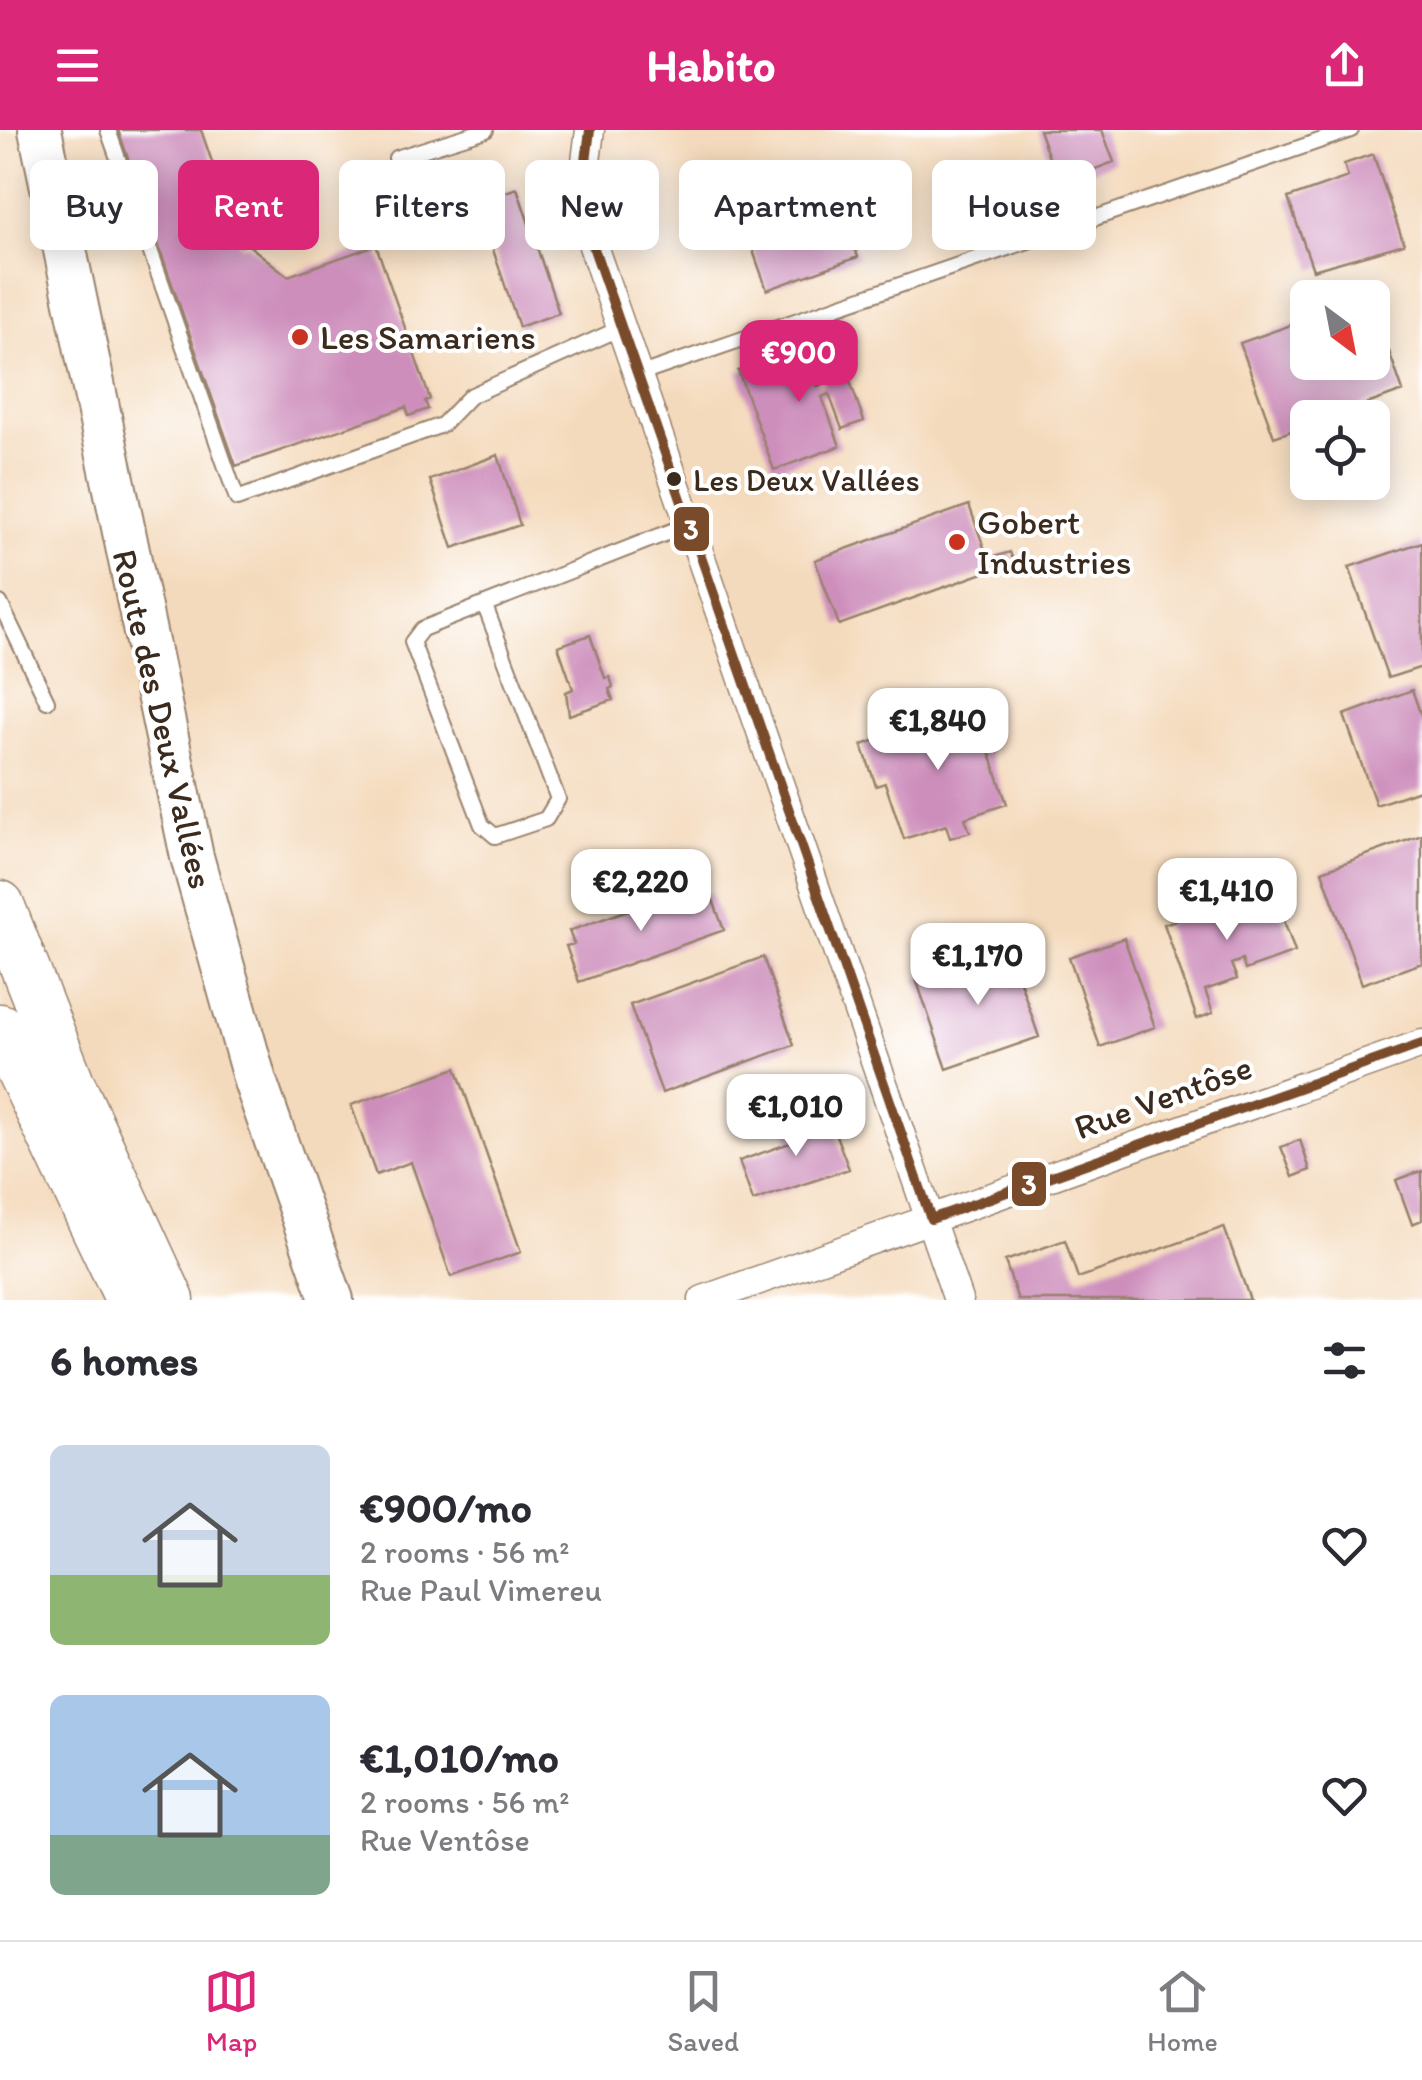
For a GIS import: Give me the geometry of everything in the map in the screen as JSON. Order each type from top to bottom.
[{"type":"highway","points":[[0,905],[71,1084],[170,1300]]},
{"type":"highway","points":[[0,1028],[130,1300]]},
{"type":"main road","name":"Route des Deux Vallées","points":[[40,130],[192,857],[255,1081],[333,1298]]},
{"type":"street","points":[[590,130],[584,185],[586,215],[621,328],[958,1300]]},
{"type":"street","name":"Rue Ventôse","points":[[702,1300],[1422,1044]]},
{"type":"lane","points":[[108,130],[236,499],[442,425],[470,396],[621,328]]},
{"type":"lane","points":[[396,158],[486,130]]},
{"type":"lane","points":[[638,375],[1351,130]]},
{"type":"lane","points":[[485,606],[558,798],[546,819],[495,836],[482,826],[412,642],[422,630],[690,524]]},
{"type":"lane","points":[[0,603],[46,701]]},
{"type":"building","name":"Les Samariens","points":[[118,130],[201,130],[211,160],[178,160],[178,250],[255,250],[288,276],[362,250],[378,250],[430,399],[425,401],[428,409],[409,416],[406,407],[236,466],[158,244],[158,160],[129,160]]},
{"type":"building","points":[[1039,130],[1102,130],[1114,162],[1096,169],[1096,160],[1050,160]]},
{"type":"building","points":[[1373,154],[1404,244],[1313,270],[1288,198],[1348,177],[1344,164]]},
{"type":"building","points":[[517,188],[525,212],[525,250],[538,250],[559,313],[519,327],[493,250],[505,250],[505,192]]},
{"type":"building","points":[[753,250],[855,250],[858,257],[767,290]]},
{"type":"building","points":[[1290,325],[1290,380],[1390,380],[1390,354],[1403,391],[1378,400],[1290,400],[1290,431],[1274,437],[1240,343]]},
{"type":"building","points":[[804,347],[818,386],[825,383],[816,358],[839,350],[864,421],[842,429],[829,394],[822,397],[840,446],[774,470],[738,371]]},
{"type":"building","points":[[498,455],[520,525],[453,548],[430,480]]},
{"type":"building","points":[[969,505],[988,559],[1010,552],[1014,562],[839,625],[815,560]]},
{"type":"building","points":[[1422,542],[1422,667],[1388,678],[1349,567]]},
{"type":"building","points":[[590,635],[605,678],[610,677],[613,700],[569,715],[566,692],[573,689],[558,646]]},
{"type":"building","points":[[1412,690],[1422,718],[1422,789],[1376,805],[1344,715]]},
{"type":"building","points":[[981,704],[995,745],[988,748],[1007,804],[965,818],[970,832],[950,838],[946,825],[904,839],[885,783],[876,786],[862,745]]},
{"type":"building","points":[[1422,835],[1422,963],[1362,984],[1322,871]]},
{"type":"building","points":[[1272,886],[1295,952],[1245,970],[1242,960],[1231,964],[1237,979],[1205,990],[1213,1013],[1197,1019],[1164,924]]},
{"type":"building","points":[[710,892],[724,930],[579,982],[566,946],[574,944],[569,931],[662,898],[666,908]]},
{"type":"building","points":[[1124,938],[1155,1027],[1100,1047],[1069,957]]},
{"type":"building","points":[[1008,946],[1039,1037],[947,1069],[916,979]]},
{"type":"building","points":[[763,957],[794,1045],[662,1093],[630,1005]]},
{"type":"building","points":[[456,1068],[521,1252],[451,1277],[411,1162],[376,1175],[351,1105]]},
{"type":"building","points":[[827,1112],[849,1169],[753,1201],[739,1161],[790,1143],[784,1127]]},
{"type":"building","points":[[1300,1140],[1310,1170],[1293,1177],[1281,1147]]},
{"type":"building","points":[[1422,1171],[1422,1220],[1412,1224],[1396,1180]]},
{"type":"building","points":[[1224,1227],[1250,1300],[1018,1300],[1005,1261],[1065,1240],[1078,1278]]},
{"type":"transit line","name":"3","points":[[590,130],[583,185],[593,246],[931,1219],[1422,1044]]},
{"type":"place","name":"Les Samariens","points":[[300,337]]},
{"type":"place","name":"Les Deux Vallées","points":[[674,479]]},
{"type":"place","name":"Gobert Industries","points":[[957,542]]}]
